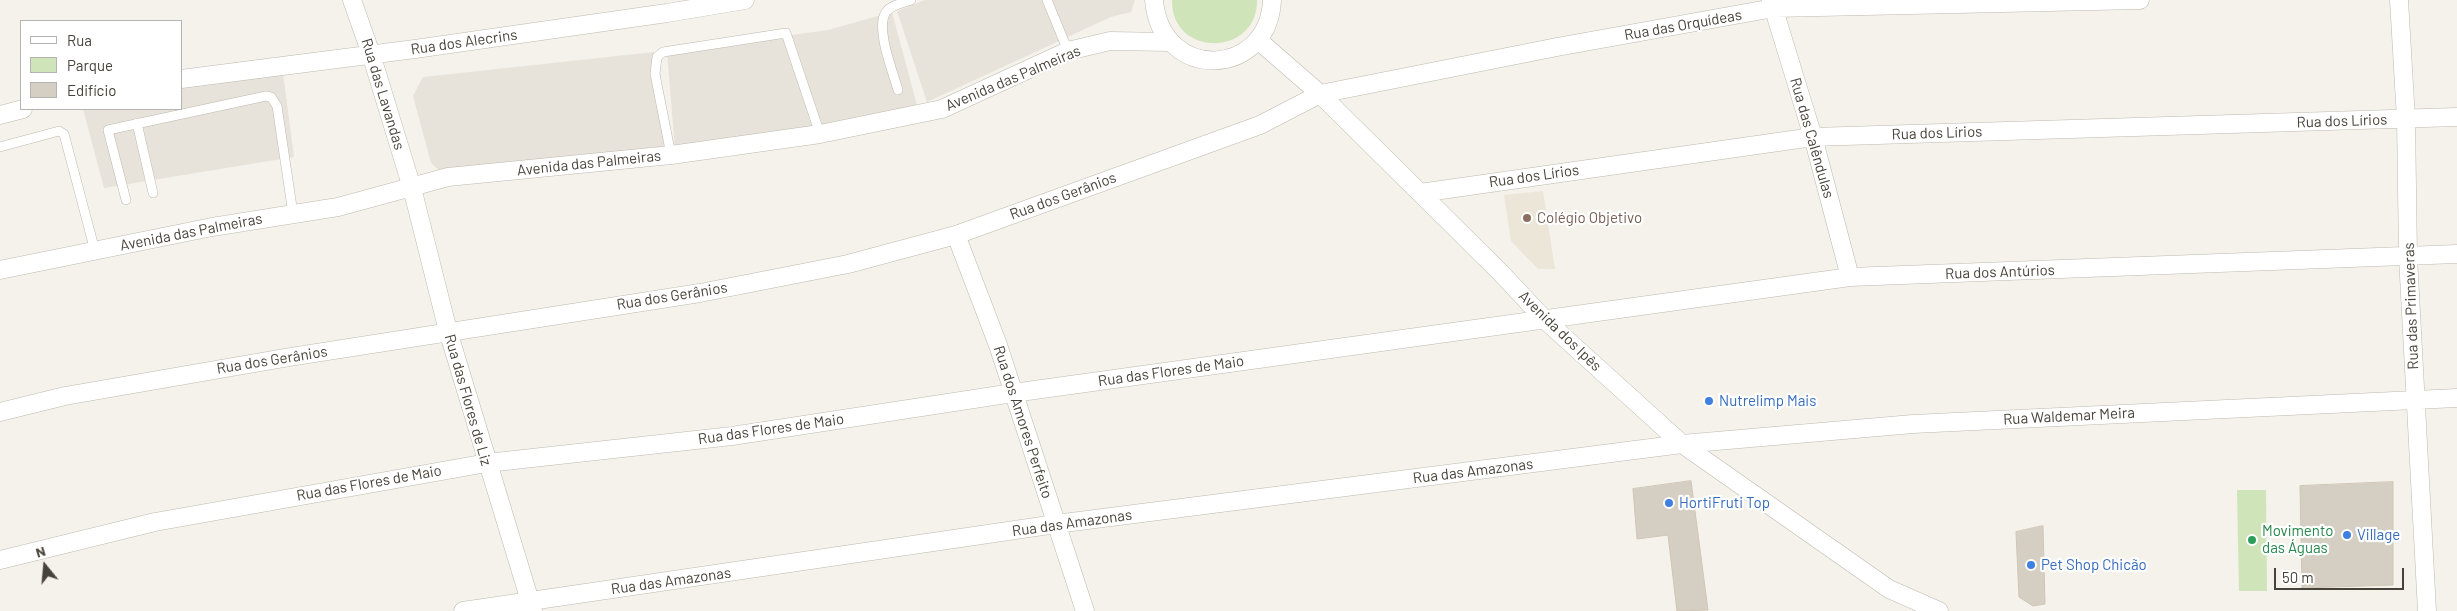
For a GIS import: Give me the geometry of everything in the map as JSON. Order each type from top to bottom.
[{"type":"street","name":"Rua das Lavandas","points":[[352,0],[371,54],[412,188]]},
{"type":"street","name":"Rua dos Alecrins","points":[[182,79],[639,17],[746,0]]},
{"type":"street","points":[[1154,0],[1155,15],[1161,30],[1170,42],[1190,56],[1212,61],[1228,59],[1244,52],[1258,40],[1267,25],[1272,0]]},
{"type":"street","name":"Rua das Orquídeas","points":[[1320,94],[1773,4],[2140,0]]},
{"type":"street","name":"Rua das Primaveras","points":[[2399,0],[2406,119],[2408,257],[2427,611]]},
{"type":"street","name":"Rua das Calêndulas","points":[[1773,4],[1813,137],[1850,277]]},
{"type":"street","name":"Avenida dos Ipês","points":[[1258,40],[1320,94],[1545,320],[1682,444],[1889,589],[1939,611]]},
{"type":"street","name":"Avenida das Palmeiras","points":[[0,270],[212,227],[338,207],[448,177],[671,155],[820,134],[942,109],[1068,51],[1110,41],[1170,42]]},
{"type":"street","name":"Rua dos Gerânios","points":[[0,412],[65,396],[448,331],[700,292],[848,264],[956,235],[1260,125],[1320,94]]},
{"type":"street","points":[[0,115],[20,110]]},
{"type":"street","name":"Rua dos Lírios","points":[[1420,193],[1813,137],[2457,117]]},
{"type":"street","name":"Rua das Flores de Liz","points":[[412,188],[448,331],[486,463],[531,606]]},
{"type":"street","name":"Rua dos Amores Perfeito","points":[[956,235],[998,345],[1085,611]]},
{"type":"street","name":"Rua dos Antúrios","points":[[1545,320],[1850,277],[2457,254]]},
{"type":"street","name":"Rua das Flores de Maio","points":[[0,560],[155,522],[486,463],[732,436],[1013,393],[1545,320]]},
{"type":"street","name":"Rua Waldemar Meira","points":[[1682,444],[1912,424],[2457,398]]},
{"type":"street","name":"Rua das Amazonas","points":[[463,611],[531,606],[1056,524],[1682,444]]},
{"type":"street","name":"Avenida dos Ipês","points":[[1889,589],[1906,611]]},
{"type":"lane","points":[[898,90],[883,36],[882,22],[886,13],[891,8],[911,0]]},
{"type":"lane","points":[[1047,0],[1068,51]]},
{"type":"lane","points":[[671,155],[655,74],[657,57],[663,52],[786,33],[820,134]]},
{"type":"lane","points":[[126,200],[107,133],[111,128],[266,96],[271,97],[277,106],[293,214]]},
{"type":"lane","points":[[137,123],[153,193]]},
{"type":"lane","points":[[0,147],[59,131],[64,134],[95,250]]},
{"type":"shaded area","points":[[925,0],[1135,0],[1131,12],[1111,17],[927,102],[897,11]]},
{"type":"shaded area","points":[[892,12],[918,109],[675,150],[667,52],[828,30]]},
{"type":"shaded area","points":[[654,52],[666,151],[443,174],[431,163],[413,96],[423,77]]},
{"type":"shaded area","points":[[282,66],[294,157],[104,188],[83,110],[182,110],[182,85]]},
{"type":"shaded area","name":"Colégio Objetivo","points":[[1543,191],[1555,269],[1538,269],[1511,241],[1504,195]]},
{"type":"green space","points":[[1172,0],[1257,0],[1254,19],[1244,32],[1230,40],[1214,43],[1199,41],[1185,32],[1175,19]]},
{"type":"green space","name":"Movimento das Águas","points":[[2237,490],[2266,490],[2267,591],[2239,591]]},
{"type":"building","points":[[1691,481],[1708,610],[1677,611],[1668,535],[1637,539],[1633,489]]},
{"type":"building","name":"Village","points":[[2393,482],[2393,585],[2302,588],[2300,486]]},
{"type":"building","name":"Pet Shop Chicão","points":[[2043,526],[2045,604],[2033,606],[2019,597],[2016,532]]},
{"type":"place","name":"Colégio Objetivo","points":[[1527,218]]},
{"type":"place","name":"Nutrelimp Mais","points":[[1709,401]]},
{"type":"place","name":"HortiFruti Top","points":[[1669,503]]},
{"type":"place","name":"Village","points":[[2347,535]]},
{"type":"place","name":"Movimento das Águas","points":[[2252,540]]},
{"type":"place","name":"Pet Shop Chicão","points":[[2031,565]]}]
